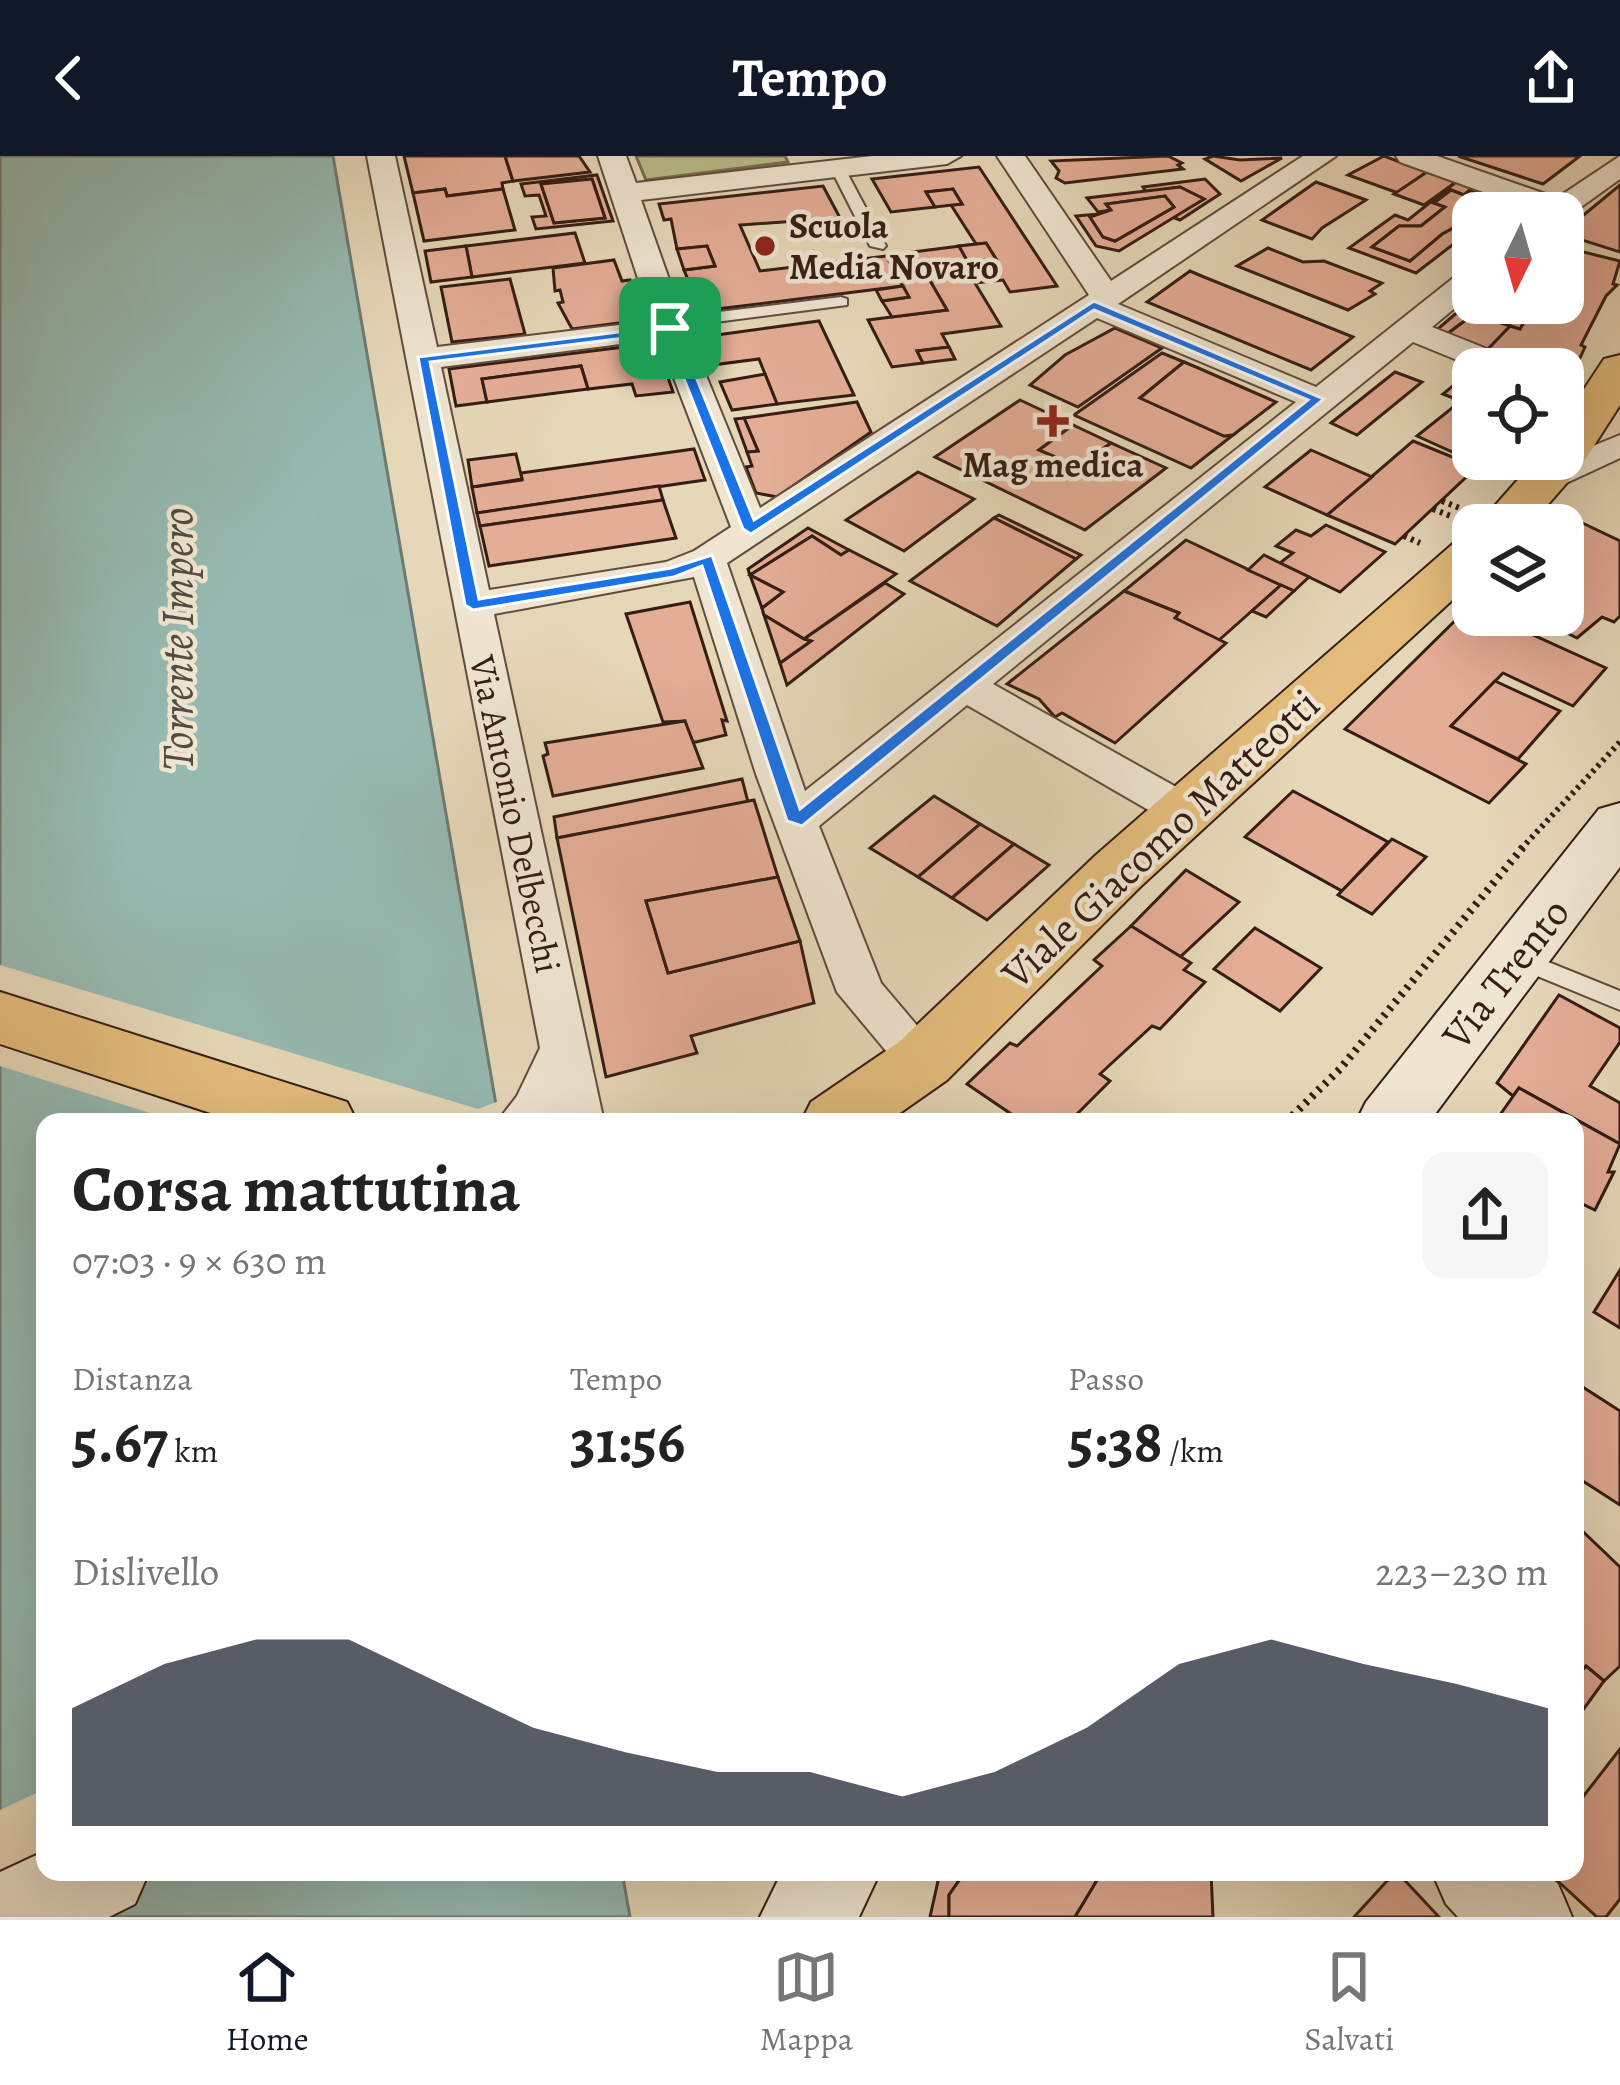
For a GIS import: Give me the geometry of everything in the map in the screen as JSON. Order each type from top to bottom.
[{"type":"main road","name":"Viale Giacomo Matteotti","points":[[1584,424],[1620,369]]},
{"type":"main road","name":"Viale Giacomo Matteotti","points":[[1503,504],[1536,480]]},
{"type":"main road","name":"Viale Giacomo Matteotti","points":[[845,1113],[923,1060],[1118,871],[1186,812],[1452,547]]},
{"type":"main road","name":"Via Trento","points":[[1397,1113],[1618,829]]},
{"type":"main road","points":[[0,1018],[295,1113]]},
{"type":"main road","points":[[7,1917],[85,1881]]},
{"type":"main road","points":[[808,1881],[808,1916]]},
{"type":"main road","points":[[808,1916],[829,1881]]},
{"type":"main road","points":[[1487,1881],[1525,1917]]},
{"type":"street","name":"Via Antonio Delbecchi","points":[[381,156],[473,605],[561,1103]]},
{"type":"street","points":[[612,156],[670,325],[751,529]]},
{"type":"street","points":[[624,193],[947,156]]},
{"type":"street","points":[[1011,156],[1100,301],[1318,399]]},
{"type":"street","points":[[473,605],[674,572],[707,559],[1322,156]]},
{"type":"street","points":[[1410,156],[1507,192]]},
{"type":"street","points":[[1583,192],[1620,164]]},
{"type":"street","points":[[796,821],[1452,294]]},
{"type":"street","points":[[423,359],[670,325]]},
{"type":"street","points":[[1407,328],[1456,348]]},
{"type":"street","points":[[1584,456],[1620,445]]},
{"type":"street","points":[[707,559],[796,821],[861,992],[923,1060]]},
{"type":"street","points":[[967,687],[1186,812]]},
{"type":"lane","points":[[838,169],[878,246]]},
{"type":"lane","points":[[670,325],[841,302]]},
{"type":"lane","points":[[1516,958],[1620,1001]]},
{"type":"path","points":[[1442,501],[1452,509]]},
{"type":"path","points":[[1433,509],[1452,517]]},
{"type":"path","points":[[1295,1113],[1340,1069],[1490,882],[1620,742]]},
{"type":"green space","points":[[636,156],[785,156],[788,162],[646,180]]},
{"type":"water","name":"Torrente Impero","points":[[0,156],[333,156],[497,1113],[36,1113],[36,1881],[624,1881],[630,1917],[0,1917]]},
{"type":"pier","points":[[0,965],[478,1109],[502,1100],[504,1113],[150,1113],[0,1066]]},
{"type":"pier","points":[[36,1793],[36,1881],[138,1881],[64,1917],[0,1917],[0,1810]]},
{"type":"building","points":[[404,156],[505,156],[513,181],[502,183],[503,189],[447,196],[445,189],[413,193]]},
{"type":"building","points":[[505,156],[579,156],[590,172],[513,181]]},
{"type":"building","points":[[1168,156],[1182,163],[1178,165],[1183,169],[1065,183],[1056,178],[1059,171],[1051,161]]},
{"type":"building","points":[[1384,156],[1427,172],[1398,193],[1348,175]]},
{"type":"building","points":[[1458,156],[1580,156],[1543,184]]},
{"type":"building","points":[[1282,158],[1241,181],[1205,159]]},
{"type":"building","points":[[979,167],[1057,286],[1010,292],[1003,280],[975,283],[1001,326],[942,334],[949,347],[917,351],[923,363],[892,367],[868,320],[947,310],[913,252],[959,246],[968,262],[996,259],[986,243],[969,245],[976,244],[951,205],[962,204],[953,189],[926,192],[935,207],[891,212],[872,179]]},
{"type":"building","points":[[1427,172],[1456,182],[1424,205],[1394,194]]},
{"type":"building","points":[[597,175],[613,221],[536,229],[532,217],[546,216],[539,195],[525,196],[521,184]],"holes":[[[592,179],[605,218],[554,223],[541,184]]]},
{"type":"building","points":[[592,179],[605,218],[554,223],[541,184]]},
{"type":"building","points":[[1205,179],[1220,194],[1180,220],[1172,217],[1204,199],[1180,187],[1146,192],[1143,187]]},
{"type":"building","points":[[1316,182],[1366,200],[1312,239],[1262,220]]},
{"type":"building","points":[[1456,182],[1483,192],[1451,190],[1434,203],[1445,207],[1421,226],[1399,226],[1372,247],[1410,261],[1452,229],[1452,245],[1416,273],[1349,248],[1395,215],[1408,220]]},
{"type":"building","points":[[1620,185],[1620,252],[1584,241],[1584,215]]},
{"type":"building","name":"Scuola Media Novaro","points":[[823,186],[840,218],[740,225],[760,271],[886,256],[903,286],[701,311],[684,270],[715,266],[707,246],[677,249],[671,219],[664,220],[659,204]]},
{"type":"building","points":[[1180,187],[1204,199],[1119,251],[1096,246],[1076,216],[1099,214],[1090,217],[1103,237],[1115,241],[1174,207],[1165,196],[1106,204],[1111,210],[1098,212],[1087,198]]},
{"type":"building","points":[[445,189],[447,196],[503,189],[515,230],[424,241],[413,193]]},
{"type":"building","points":[[953,189],[962,204],[935,207],[926,192]]},
{"type":"building","points":[[1451,190],[1456,192],[1452,192],[1452,229],[1410,261],[1372,247],[1399,226],[1421,226],[1445,207],[1434,203]]},
{"type":"building","points":[[1165,196],[1174,207],[1115,241],[1103,237],[1090,217],[1111,210],[1106,204]]},
{"type":"building","points":[[575,233],[585,263],[472,277],[466,246]]},
{"type":"building","points":[[986,243],[996,259],[968,262],[959,246]]},
{"type":"building","points":[[466,246],[472,277],[431,282],[425,251]]},
{"type":"building","points":[[707,246],[715,266],[684,270],[677,249]]},
{"type":"building","points":[[1268,248],[1303,262],[1324,261],[1382,283],[1370,291],[1375,294],[1348,310],[1237,266]]},
{"type":"building","points":[[1584,252],[1620,261],[1613,284],[1617,285],[1606,296],[1581,345],[1584,349],[1489,348],[1510,326],[1520,329],[1523,324],[1584,324]]},
{"type":"building","points":[[614,260],[622,281],[630,280],[633,288],[635,294],[626,296],[635,321],[572,329],[558,303],[563,302],[560,290],[555,291],[553,268]]},
{"type":"building","points":[[1190,271],[1353,337],[1311,370],[1147,302]]},
{"type":"building","points":[[510,279],[525,334],[452,342],[441,287]]},
{"type":"building","points":[[929,279],[947,310],[892,317],[882,301],[909,297],[899,280]]},
{"type":"building","points":[[903,286],[909,297],[882,301],[876,290]]},
{"type":"building","points":[[1452,317],[1452,324],[1461,324],[1443,337],[1433,333]]},
{"type":"building","points":[[819,321],[854,395],[777,404],[759,359],[712,365],[702,337]]},
{"type":"building","points":[[1461,324],[1510,326],[1489,348],[1471,348],[1443,337]]},
{"type":"building","points":[[1115,328],[1162,348],[1078,407],[1030,385],[1065,355]]},
{"type":"building","points":[[656,343],[673,392],[636,396],[632,384],[588,389],[581,366],[482,379],[487,402],[456,406],[449,369]]},
{"type":"building","points":[[949,347],[955,359],[923,363],[917,351]]},
{"type":"building","points":[[1162,353],[1184,362],[1140,398],[1224,436],[1233,435],[1191,468],[1074,415]]},
{"type":"building","points":[[1184,362],[1276,402],[1233,435],[1224,436],[1140,398]]},
{"type":"building","points":[[581,366],[588,389],[487,402],[482,379]]},
{"type":"building","points":[[1395,372],[1422,382],[1357,435],[1331,423]]},
{"type":"building","points":[[765,374],[777,404],[732,410],[720,382]]},
{"type":"building","points":[[1020,400],[1073,425],[1039,450],[1077,466],[1111,443],[1166,468],[1085,530],[935,457]]},
{"type":"building","points":[[857,402],[871,432],[777,497],[756,493],[746,467],[752,466],[747,452],[758,451],[744,418]]},
{"type":"building","points":[[1452,408],[1452,452],[1417,436]]},
{"type":"building","points":[[744,418],[758,451],[747,452],[735,419]]},
{"type":"building","points":[[1073,425],[1111,443],[1077,466],[1039,450]]},
{"type":"building","points":[[1413,441],[1452,457],[1452,480],[1463,480],[1395,544],[1327,515]]},
{"type":"building","points":[[694,449],[705,480],[477,513],[472,487],[522,480],[521,473]]},
{"type":"building","points":[[1311,450],[1372,477],[1327,515],[1265,487]]},
{"type":"building","points":[[516,454],[522,479],[472,487],[468,460]]},
{"type":"building","points":[[918,472],[974,499],[904,551],[846,520]]},
{"type":"building","points":[[659,486],[663,500],[480,526],[477,513]]},
{"type":"building","points":[[663,500],[676,538],[489,566],[480,526]]},
{"type":"building","points":[[999,515],[1081,555],[1076,559],[994,518]]},
{"type":"building","points":[[994,518],[1076,559],[997,626],[910,581]]},
{"type":"building","points":[[1584,524],[1620,541],[1620,616],[1614,622],[1602,617],[1584,632]]},
{"type":"building","points":[[1326,525],[1385,552],[1340,592],[1280,563],[1293,553],[1276,546],[1296,530],[1311,536]]},
{"type":"building","points":[[808,528],[849,550],[841,555],[812,536],[750,575],[748,569]]},
{"type":"building","points":[[812,536],[841,555],[849,550],[896,574],[804,639],[764,615],[762,608],[783,592],[750,575]]},
{"type":"building","points":[[1186,540],[1281,585],[1218,641],[1175,618],[1179,613],[1124,591]]},
{"type":"building","points":[[1264,555],[1309,577],[1294,591],[1248,570]]},
{"type":"building","points":[[750,575],[771,586],[783,592],[762,608]]},
{"type":"building","points":[[885,583],[904,594],[787,685],[780,663],[811,641],[804,639]]},
{"type":"building","points":[[1281,585],[1294,591],[1266,617],[1252,611]]},
{"type":"building","points":[[1124,591],[1179,613],[1175,618],[1226,643],[1115,743],[1062,713],[1055,717],[1039,699],[1007,684]]},
{"type":"building","points":[[690,602],[727,721],[722,720],[726,735],[696,742],[691,742],[685,721],[663,722],[626,614]]},
{"type":"building","points":[[764,615],[804,639],[811,641],[780,663]]},
{"type":"building","points":[[1452,624],[1452,636],[1535,636],[1606,668],[1573,706],[1503,673],[1451,726],[1526,764],[1489,803],[1345,729]]},
{"type":"building","points":[[1495,681],[1560,711],[1518,759],[1451,726]]},
{"type":"building","points":[[685,721],[703,768],[553,796],[543,756],[548,754],[545,743]]},
{"type":"building","points":[[742,779],[748,802],[557,838],[554,817]]},
{"type":"building","points":[[1293,791],[1388,842],[1342,891],[1245,837]]},
{"type":"building","points":[[934,796],[980,824],[918,877],[870,848]]},
{"type":"building","points":[[754,800],[778,877],[646,901],[668,973],[800,941],[814,1003],[691,1036],[697,1053],[606,1077],[557,838]]},
{"type":"building","points":[[980,824],[1014,844],[952,898],[918,877]]},
{"type":"building","points":[[1392,839],[1426,857],[1372,914],[1338,895]]},
{"type":"building","points":[[1014,844],[1049,865],[987,920],[952,898]]},
{"type":"building","points":[[1186,870],[1239,902],[1180,957],[1131,926]]},
{"type":"building","points":[[778,877],[800,941],[668,973],[646,901]]},
{"type":"building","points":[[1131,926],[1191,963],[1184,970],[1205,982],[1160,1029],[1152,1026],[1100,1074],[1110,1081],[1078,1113],[1010,1113],[967,1084],[1010,1043],[1017,1046],[1102,966],[1094,960]]},
{"type":"building","points":[[1255,928],[1321,968],[1280,1011],[1214,969]]},
{"type":"building","points":[[1559,995],[1620,1028],[1620,1042],[1590,1086],[1620,1103],[1620,1144],[1584,1124],[1584,1113],[1564,1113],[1519,1088],[1513,1096],[1497,1083]]},
{"type":"building","points":[[1519,1088],[1564,1113],[1501,1113]]},
{"type":"building","points":[[1584,1124],[1620,1144],[1608,1172],[1614,1172],[1595,1210],[1584,1205]]},
{"type":"building","points":[[1620,1270],[1620,1328],[1594,1312]]},
{"type":"building","points":[[1584,1388],[1620,1411],[1620,1505],[1584,1482]]},
{"type":"building","points":[[1584,1533],[1620,1567],[1620,1666],[1604,1681],[1586,1666]]},
{"type":"building","points":[[1584,1668],[1604,1681],[1584,1709]]},
{"type":"building","points":[[1620,1749],[1620,1899],[1606,1917],[1597,1917],[1558,1881],[1584,1881],[1584,1795]]},
{"type":"building","points":[[938,1881],[959,1881],[949,1895],[949,1917],[930,1917]]},
{"type":"building","points":[[959,1881],[1097,1881],[1075,1917],[949,1917],[949,1895]]},
{"type":"building","points":[[1097,1881],[1211,1881],[1213,1917],[1075,1917]]},
{"type":"building","points":[[1405,1881],[1439,1917],[1354,1917],[1386,1882]]},
{"type":"place","name":"Scuola Media Novaro","points":[[765,246]]},
{"type":"place","name":"Mag medica","points":[[1053,421]]},
{"type":"route","points":[[1094,305],[1318,399],[796,821],[707,559],[674,572],[473,605],[423,359],[670,328],[751,529],[1094,305]]}]
